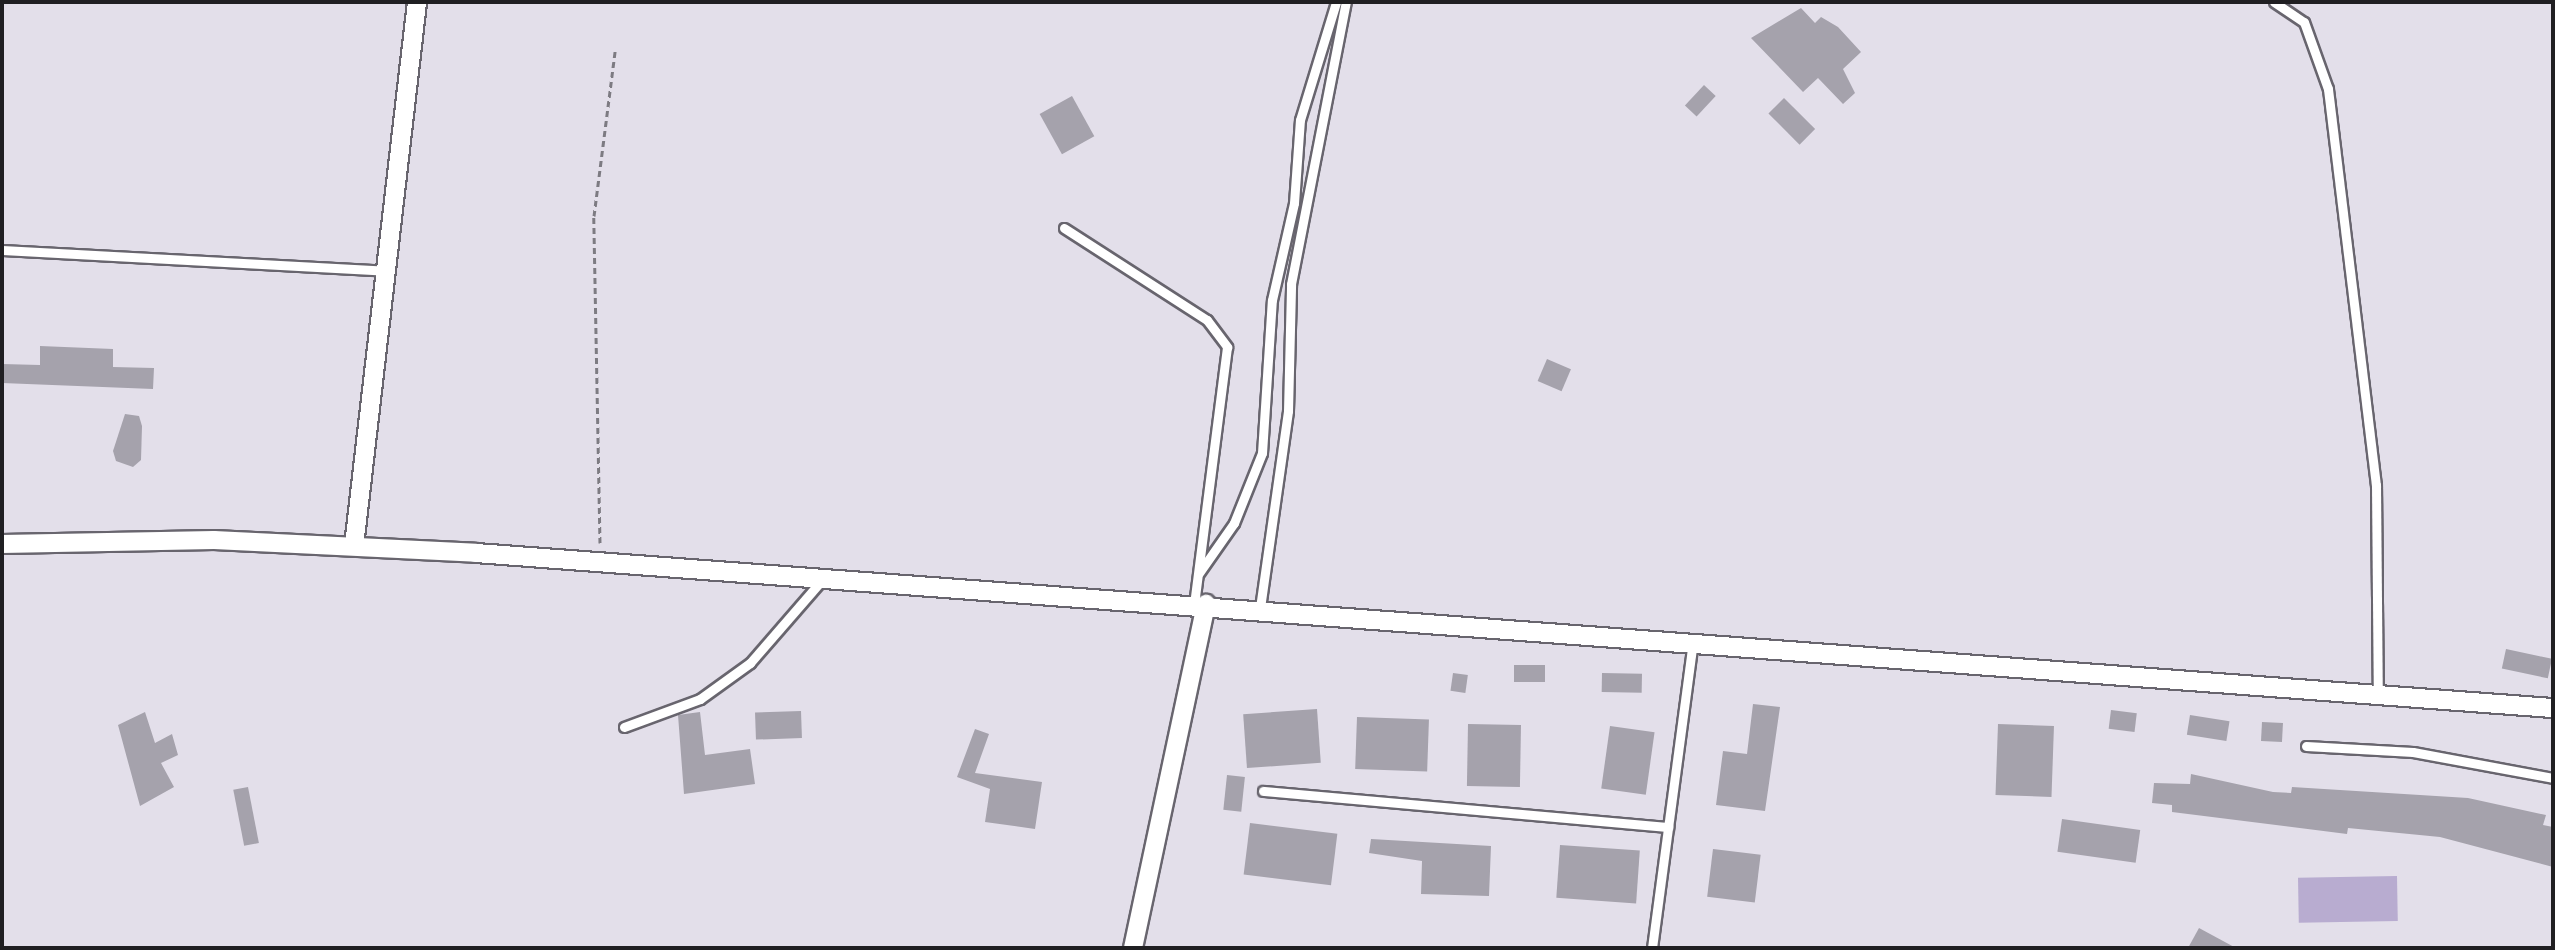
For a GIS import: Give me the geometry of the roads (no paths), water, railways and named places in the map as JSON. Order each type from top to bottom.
[{"type":"street","points":[[354,546],[417,2]]},
{"type":"street","points":[[2,544],[354,546],[1260,608],[2553,708]]},
{"type":"street","points":[[1133,948],[1200,604]]},
{"type":"lane","points":[[1199,573],[1246,498],[1267,431],[1274,280],[1294,203],[1302,111],[1336,2]]},
{"type":"lane","points":[[1260,608],[1288,411],[1291,284],[1346,2]]},
{"type":"lane","points":[[2274,2],[2304,22],[2328,89],[2376,485],[2378,694]]},
{"type":"lane","points":[[1064,228],[1207,320],[1227,347],[1199,573],[1200,604]]},
{"type":"lane","points":[[2,250],[386,271]]},
{"type":"lane","points":[[624,727],[700,699],[750,663],[823,578]]},
{"type":"lane","points":[[1652,948],[1693,642]]},
{"type":"lane","points":[[2306,746],[2413,752],[2553,778]]},
{"type":"lane","points":[[1263,791],[1668,827]]}]
